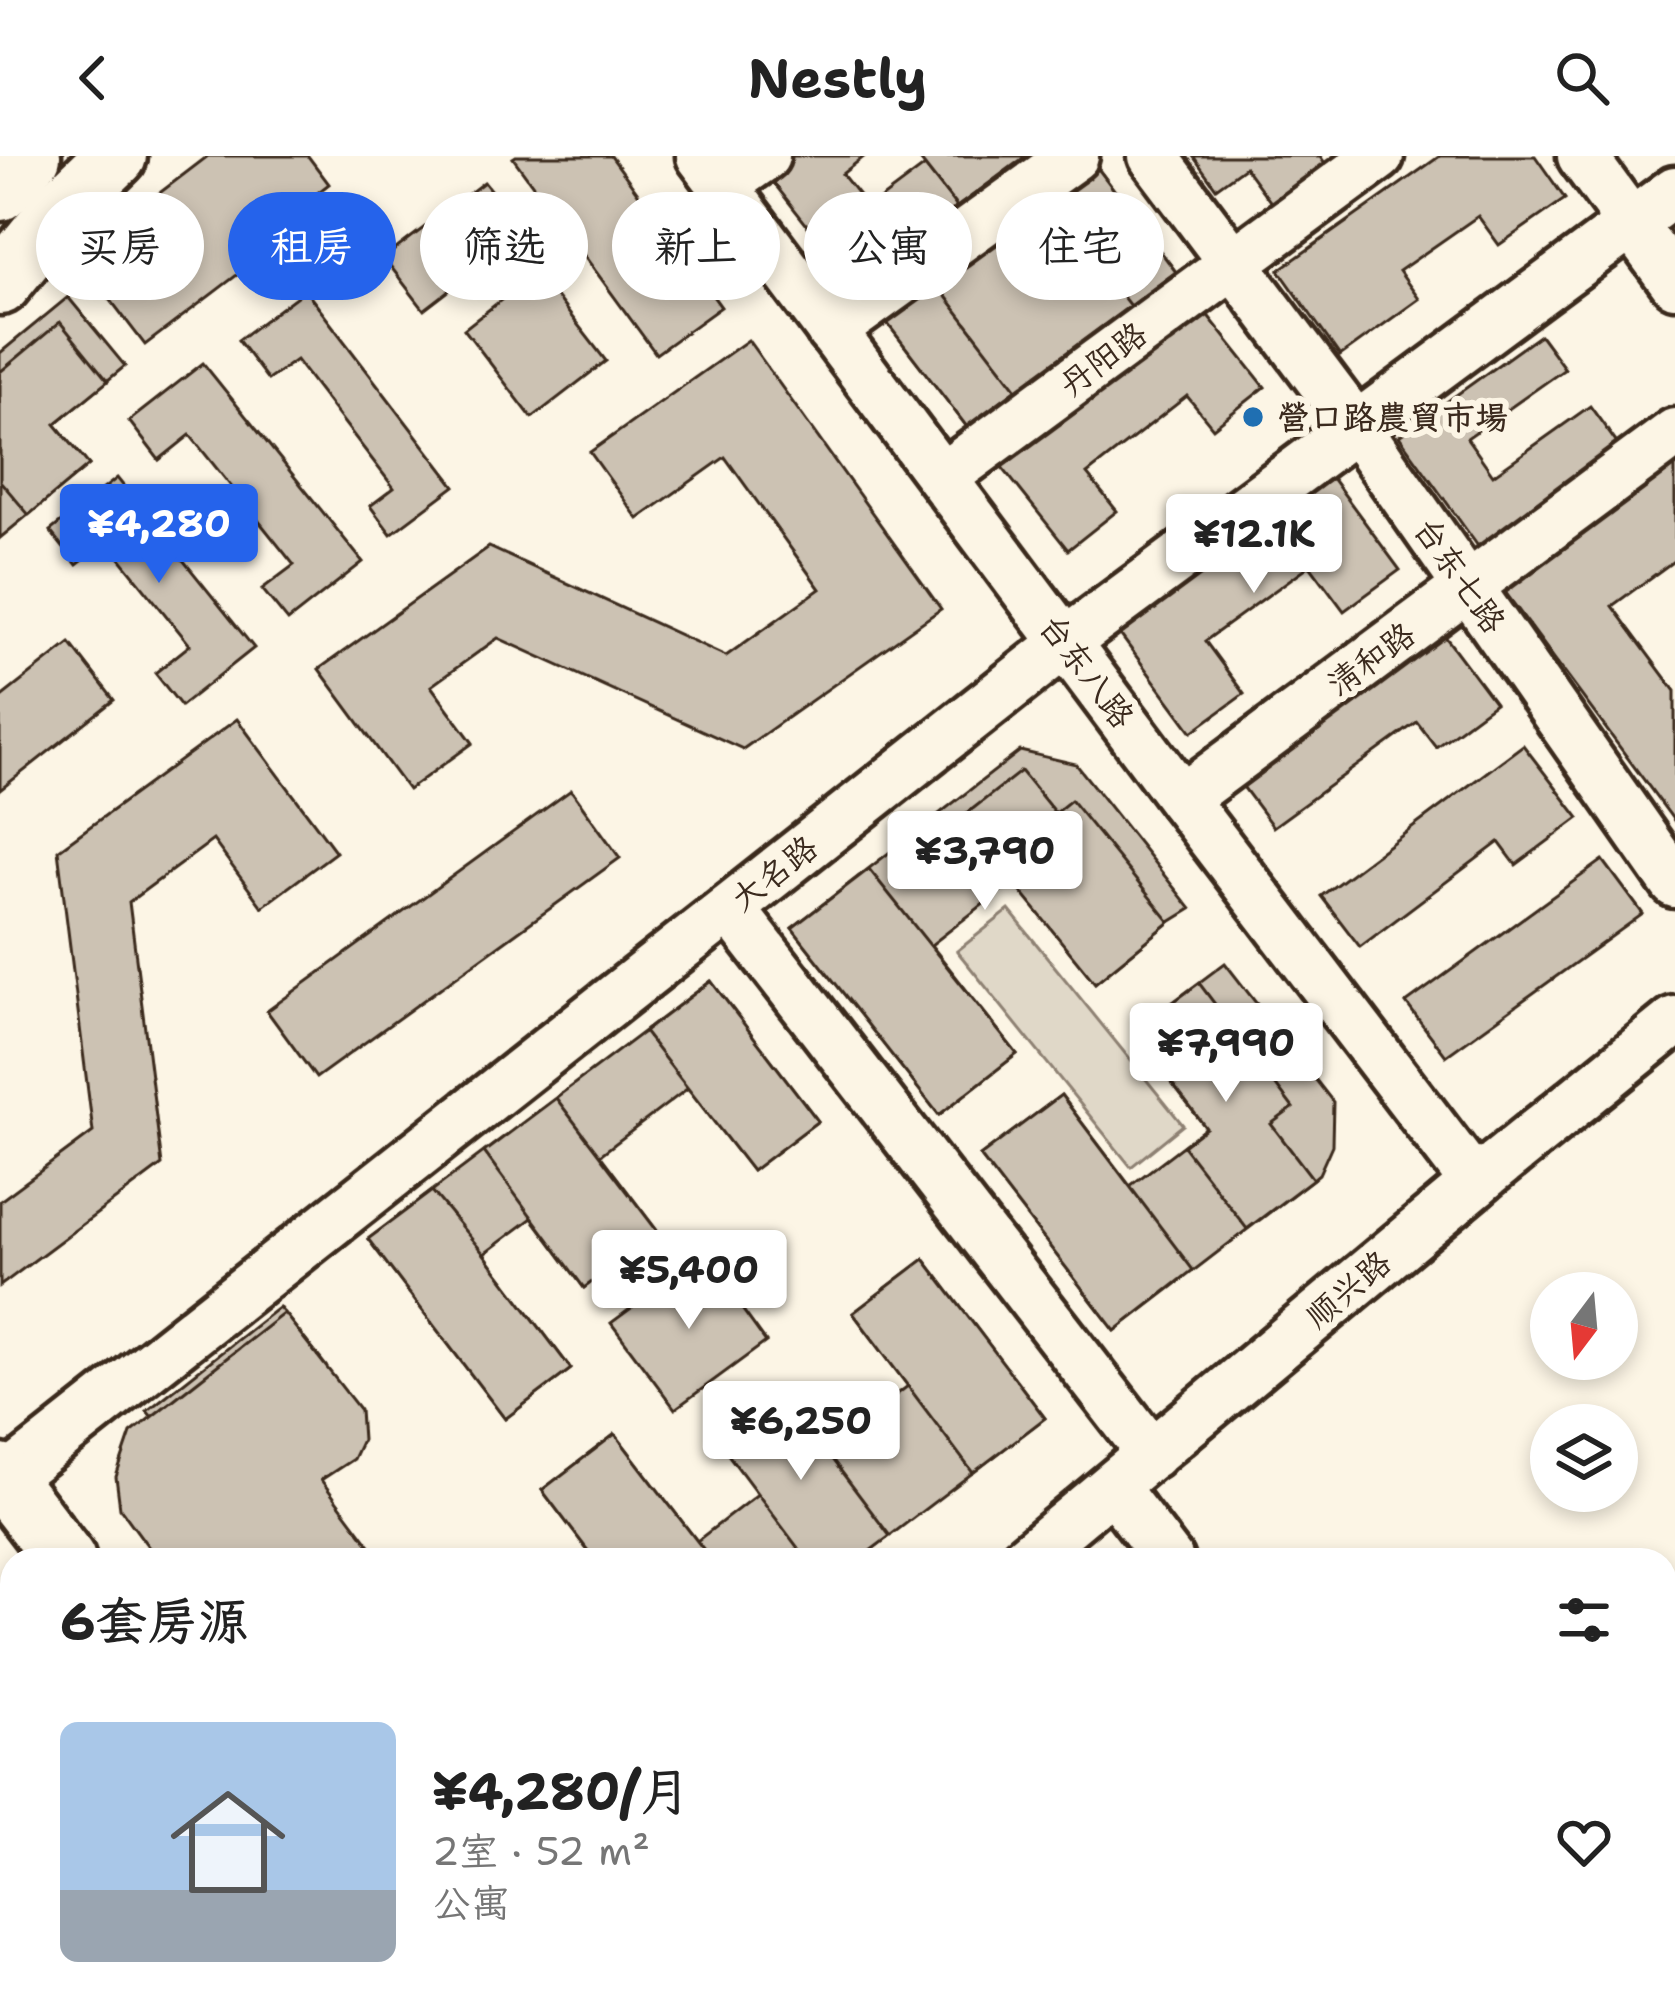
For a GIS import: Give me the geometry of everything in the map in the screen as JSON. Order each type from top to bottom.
[{"type":"main road","points":[[0,190],[30,156]]},
{"type":"main road","points":[[0,284],[62,208],[116,156]]},
{"type":"main road","points":[[2,1480],[56,1548]]},
{"type":"street","points":[[837,327],[1073,156]]},
{"type":"street","name":"台东七路","points":[[1153,156],[1357,428],[1675,883]]},
{"type":"street","name":"丹阳路","points":[[949,473],[1379,156]]},
{"type":"street","points":[[1582,156],[1675,283]]},
{"type":"street","name":"台东八路","points":[[729,166],[837,327],[1481,1179]]},
{"type":"street","name":"大名路","points":[[2,1480],[1072,637],[1675,191]]},
{"type":"street","name":"清和路","points":[[1188,794],[1675,433]]},
{"type":"street","points":[[730,908],[1151,1454]]},
{"type":"street","name":"顺兴路","points":[[1038,1548],[1675,1022]]},
{"type":"street","points":[[1113,1486],[1160,1548]]},
{"type":"shaded area","points":[[1009,910],[1183,1125],[1131,1167],[957,951]]},
{"type":"building","points":[[208,156],[308,156],[329,184],[319,192],[228,192],[228,282],[145,345],[111,300],[204,300],[204,192],[161,192]]},
{"type":"building","points":[[611,156],[637,192],[612,192],[612,294],[588,261],[588,192],[538,192],[513,158]]},
{"type":"building","points":[[785,156],[865,156],[842,174],[856,192],[804,192],[804,221],[765,172]]},
{"type":"building","points":[[917,156],[1026,156],[972,196],[972,192],[945,192]]},
{"type":"building","points":[[1193,156],[1320,156],[1334,176],[1280,215],[1245,167],[1216,188]]},
{"type":"building","points":[[1440,156],[1535,156],[1565,199],[1499,245],[1478,216],[1399,271],[1419,299],[1340,356],[1279,270]]},
{"type":"building","points":[[1090,158],[1116,192],[1045,192]]},
{"type":"building","points":[[1090,158],[1116,192],[1046,192]]},
{"type":"building","points":[[925,166],[945,192],[890,192]]},
{"type":"building","points":[[484,182],[492,192],[471,192]]},
{"type":"building","points":[[996,229],[996,300],[1138,300],[967,427],[881,315],[901,300],[972,300],[972,247]]},
{"type":"building","points":[[420,231],[420,300],[437,300],[424,310],[396,274],[396,249]]},
{"type":"building","points":[[1164,256],[1176,272],[1164,281]]},
{"type":"building","points":[[1164,256],[1176,272],[1164,281]]},
{"type":"building","points":[[64,300],[70,300],[125,366],[55,424],[89,465],[0,538],[0,353]]},
{"type":"building","points":[[292,300],[313,300],[455,486],[391,534],[370,506],[394,488],[296,360],[268,380],[238,340]]},
{"type":"building","points":[[501,300],[559,300],[606,361],[532,418],[464,329]]},
{"type":"building","points":[[617,300],[716,300],[721,307],[656,354]]},
{"type":"building","points":[[901,300],[949,300],[1017,389],[967,427],[881,315]]},
{"type":"building","points":[[1202,308],[1265,387],[1213,428],[1187,396],[1087,474],[1117,511],[1068,550],[1001,466]]},
{"type":"building","points":[[60,322],[108,381],[55,424],[89,465],[29,515],[0,481],[0,372]]},
{"type":"building","points":[[1540,335],[1565,369],[1467,438],[1493,475],[1590,406],[1621,449],[1480,549],[1399,436]]},
{"type":"building","points":[[748,340],[941,609],[743,749],[498,638],[431,686],[473,743],[408,790],[319,669],[489,547],[726,656],[820,589],[725,457],[638,519],[590,452]]},
{"type":"building","points":[[203,363],[363,562],[288,621],[262,589],[294,565],[190,435],[159,460],[129,421]]},
{"type":"building","points":[[1675,461],[1675,560],[1612,606],[1675,691],[1675,822],[1502,588]]},
{"type":"building","points":[[117,478],[254,648],[181,706],[155,673],[190,645],[107,542],[77,565],[50,531]]},
{"type":"building","points":[[1332,478],[1400,570],[1344,611],[1310,565],[1205,641],[1244,694],[1192,732],[1119,633]]},
{"type":"building","points":[[1438,627],[1495,703],[1436,747],[1417,722],[1273,827],[1235,776]]},
{"type":"building","points":[[70,643],[114,700],[0,790],[0,698]]},
{"type":"building","points":[[237,719],[336,852],[262,907],[213,840],[129,902],[162,1165],[0,1286],[0,1201],[93,1132],[58,850]]},
{"type":"building","points":[[1523,745],[1579,818],[1516,865],[1499,842],[1360,947],[1321,896]]},
{"type":"building","points":[[1020,751],[1076,764],[1191,909],[1095,983],[1013,881],[931,945],[1017,1054],[939,1115],[792,928]]},
{"type":"building","points":[[1021,771],[1055,813],[1071,800],[1170,922],[1095,983],[961,818]]},
{"type":"building","points":[[571,790],[620,858],[316,1078],[267,1011]]},
{"type":"building","points":[[1603,860],[1643,914],[1446,1056],[1406,1003]]},
{"type":"building","points":[[869,869],[1017,1054],[939,1115],[792,928]]},
{"type":"building","points":[[1225,963],[1333,1102],[1332,1145],[1319,1174],[1115,1331],[980,1156],[1061,1095],[1130,1186],[1206,1128],[1133,1032]]},
{"type":"building","points":[[711,981],[818,1121],[752,1171],[688,1088],[600,1155],[658,1232],[584,1288],[532,1218],[484,1254],[571,1369],[505,1419],[368,1239]]},
{"type":"building","points":[[711,981],[818,1121],[752,1171],[644,1032]]},
{"type":"building","points":[[1199,983],[1293,1108],[1271,1124],[1313,1179],[1247,1229],[1183,1146],[1206,1128],[1133,1032]]},
{"type":"building","points":[[1061,1095],[1193,1270],[1115,1331],[980,1156]]},
{"type":"building","points":[[556,1098],[658,1232],[584,1288],[484,1152]]},
{"type":"building","points":[[432,1191],[571,1369],[505,1419],[368,1239]]},
{"type":"building","points":[[703,1255],[766,1342],[675,1409],[611,1323]]},
{"type":"building","points":[[924,1259],[1045,1418],[874,1548],[586,1548],[542,1490],[615,1434],[697,1541],[759,1493],[715,1437],[779,1389],[825,1449],[908,1386],[853,1313]]},
{"type":"building","points":[[924,1259],[1045,1418],[973,1473],[853,1313]]},
{"type":"building","points":[[279,1307],[326,1366],[192,1471],[253,1548],[179,1548],[142,1501],[162,1485],[146,1466],[174,1444],[147,1411]]},
{"type":"building","points":[[284,1313],[360,1410],[362,1440],[353,1459],[321,1480],[372,1548],[149,1548],[120,1508],[116,1477],[131,1433]]},
{"type":"building","points":[[779,1389],[890,1536],[874,1548],[798,1548],[715,1437]]},
{"type":"building","points":[[615,1434],[703,1548],[586,1548],[542,1490]]},
{"type":"place","name":"營口路農貿市場","points":[[1253,417]]}]
